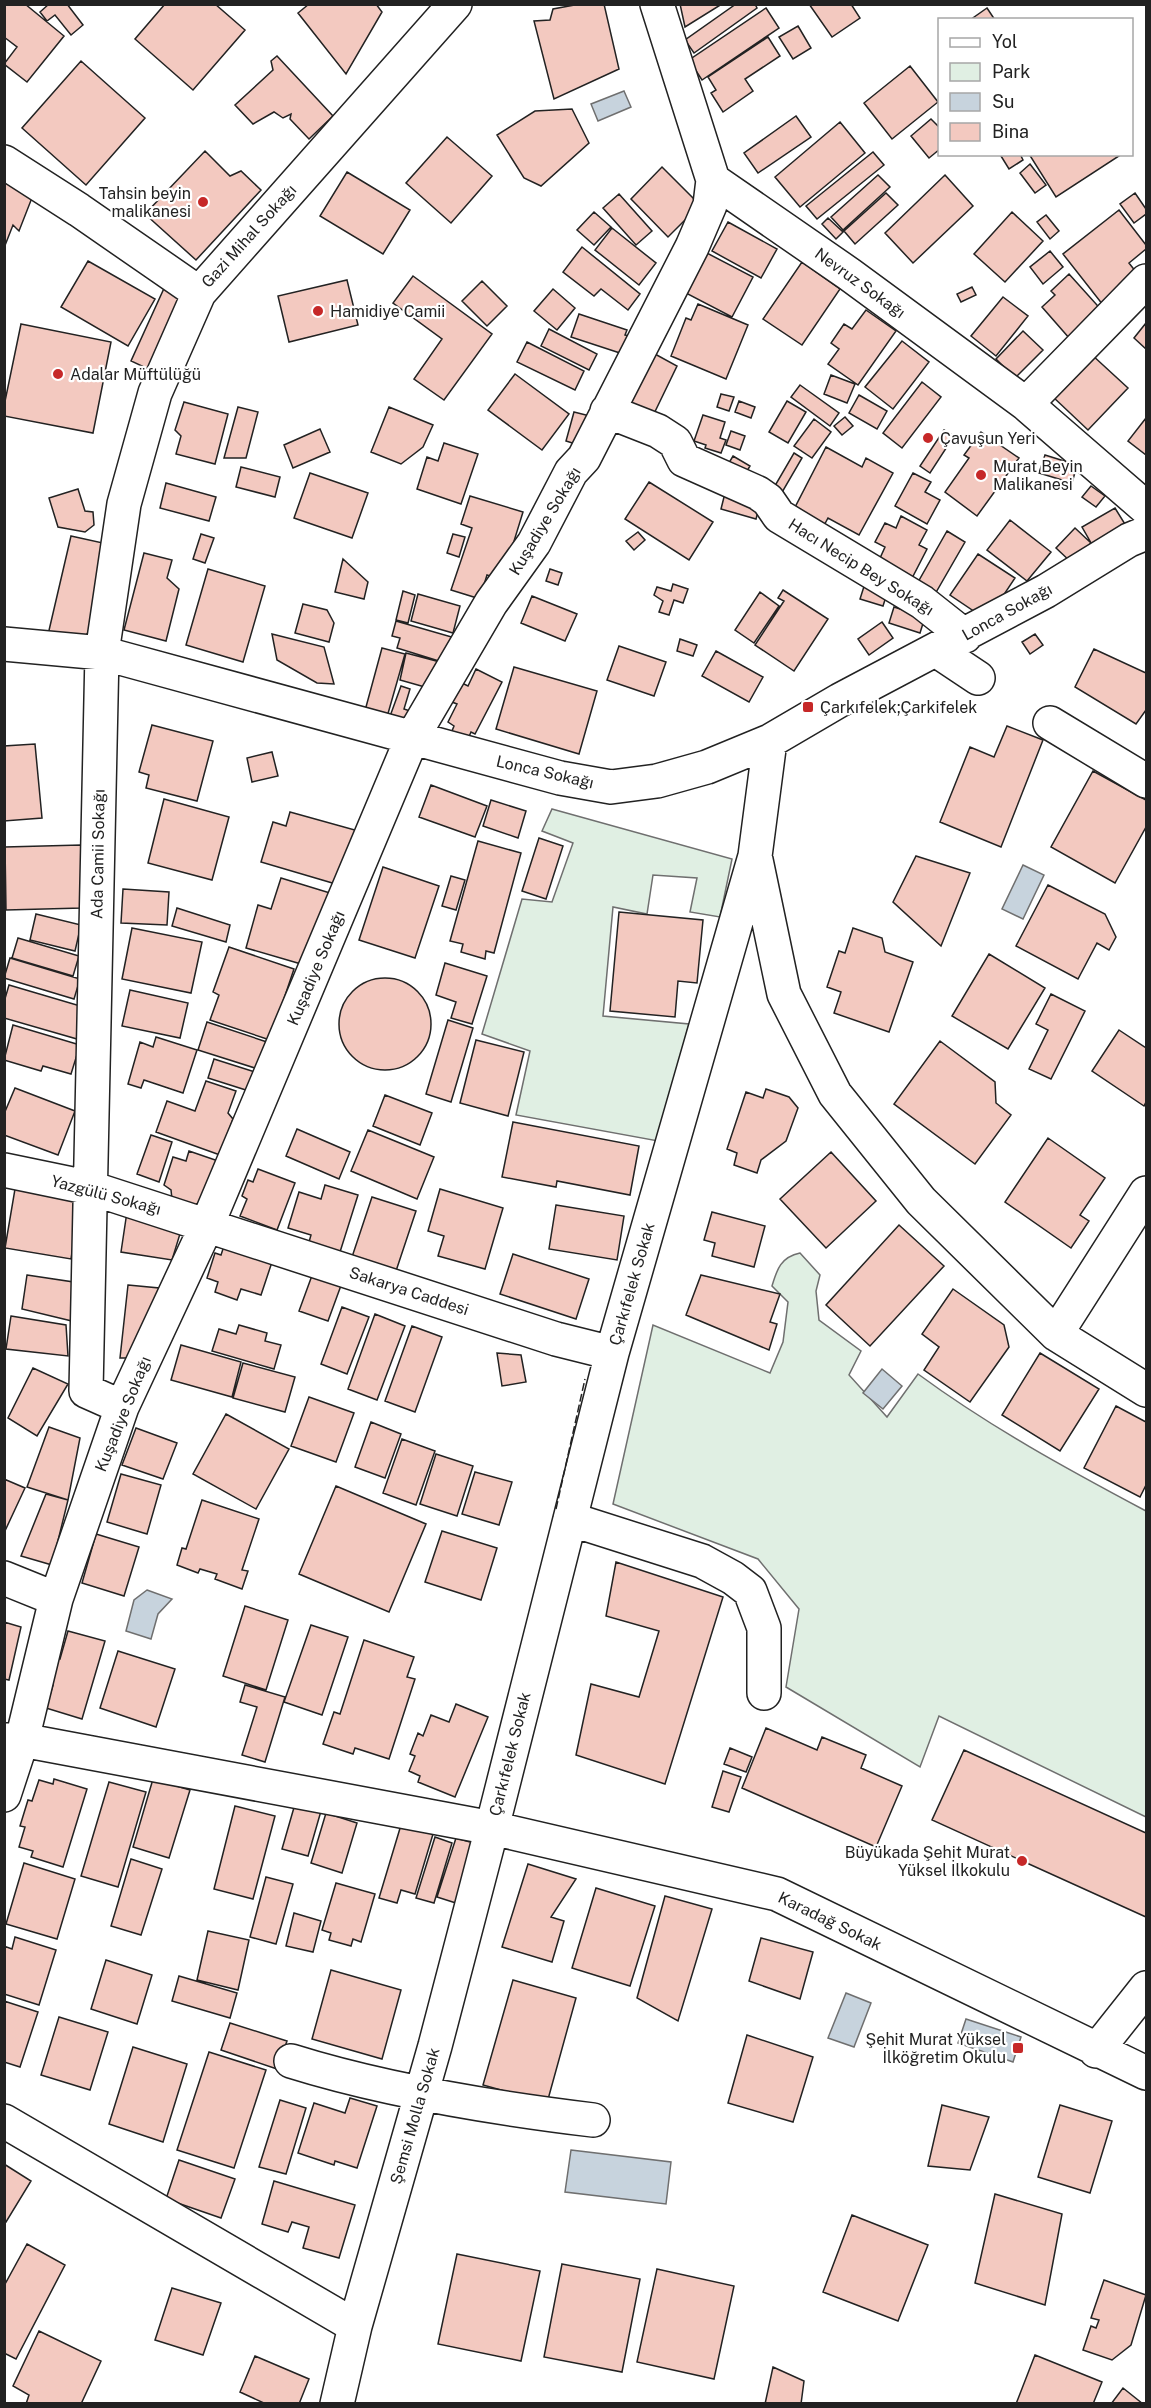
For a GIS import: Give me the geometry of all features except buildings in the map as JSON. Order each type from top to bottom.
[{"type":"street","name":"Gazi Mihal Sokağı","points":[[4,162],[79,210],[199,293],[455,4]]},
{"type":"street","points":[[657,4],[713,180]]},
{"type":"street","name":"Nevruz Sokağı","points":[[713,180],[849,274],[1026,404],[1146,508]]},
{"type":"street","name":"Kuşadiye Sokağı","points":[[4,1795],[13,1740],[56,1599],[122,1407],[207,1225],[412,738],[491,603],[534,543],[571,472],[584,458],[692,247],[710,205],[713,180]]},
{"type":"street","points":[[1026,404],[1146,281]]},
{"type":"street","name":"Ada Camii Sokağı","points":[[122,1407],[86,1391],[102,653],[127,493],[155,393],[199,293]]},
{"type":"street","name":"Hacı Necip Bey Sokağı","points":[[607,411],[658,431],[675,442],[684,460],[758,492],[768,500],[779,516],[922,602],[965,636]]},
{"type":"street","name":"Lonca Sokağı","points":[[4,644],[102,653],[560,778],[611,787],[657,781],[697,770],[770,741],[840,700],[965,636],[1046,591],[1129,540],[1146,534]]},
{"type":"street","points":[[936,650],[978,678]]},
{"type":"street","points":[[1050,723],[1146,781]]},
{"type":"street","name":"Çarkıfelek Sokak","points":[[492,1828],[612,1353],[755,856],[770,741]]},
{"type":"street","points":[[755,856],[784,994],[835,1094],[921,1201],[1056,1334],[1146,1390]]},
{"type":"street","name":"Yazgülü Sokağı","points":[[4,1170],[91,1188],[207,1225]]},
{"type":"street","points":[[1056,1334],[1146,1193]]},
{"type":"street","name":"Sakarya Caddesi","points":[[207,1225],[556,1339],[612,1353]]},
{"type":"street","points":[[570,1519],[702,1561],[733,1578],[750,1591],[764,1628],[764,1693]]},
{"type":"street","points":[[4,1578],[56,1599]]},
{"type":"street","name":"Karadağ Sokak","points":[[13,1740],[492,1828],[777,1894],[1096,2051],[1146,2073]]},
{"type":"street","name":"Şemsi Molla Sokak","points":[[337,2403],[355,2326],[422,2092],[492,1828]]},
{"type":"street","points":[[1096,2051],[1146,1988]]},
{"type":"street","points":[[291,2061],[328,2073],[479,2105],[593,2120]]},
{"type":"street","points":[[4,2121],[355,2326]]},
{"type":"green space","points":[[552,809],[732,859],[720,917],[690,912],[697,878],[653,875],[647,914],[613,907],[603,1016],[689,1024],[658,1141],[516,1115],[530,1051],[482,1034],[522,899],[552,902],[573,843],[542,831]]},
{"type":"green space","points":[[800,1253],[820,1275],[816,1291],[819,1320],[861,1351],[849,1375],[887,1417],[918,1374],[1001,1430],[1146,1511],[1146,1817],[939,1716],[920,1767],[786,1687],[799,1609],[758,1559],[613,1504],[653,1325],[770,1373],[783,1342],[788,1302],[772,1286],[784,1261]]},
{"type":"water","points":[[624,91],[631,107],[598,121],[591,104]]},
{"type":"water","points":[[1023,865],[1044,875],[1023,919],[1002,909]]},
{"type":"water","points":[[882,1369],[902,1386],[883,1409],[863,1393]]},
{"type":"water","points":[[147,1590],[172,1599],[158,1614],[151,1639],[126,1631],[134,1600]]},
{"type":"water","points":[[846,1993],[871,2003],[854,2047],[828,2038]]},
{"type":"water","points":[[966,2019],[1021,2037],[1013,2062],[958,2043]]},
{"type":"water","points":[[571,2150],[671,2162],[666,2204],[565,2192]]},
{"type":"fence","points":[[556,1509],[585,1379]]},
{"type":"place","name":"Tahsin beyin malikanesi","points":[[203,202]]},
{"type":"place","name":"Hamidiye Camii","points":[[318,311]]},
{"type":"place","name":"Adalar Müftülüğü","points":[[58,374]]},
{"type":"place","name":"Çavuşun Yeri","points":[[928,438]]},
{"type":"place","name":"Murat Beyin Malikanesi","points":[[981,475]]},
{"type":"place","name":"Çarkıfelek;Çarkifelek","points":[[808,707]]},
{"type":"place","name":"Büyükada Şehit Murat Yüksel İlkokulu","points":[[1022,1861]]},
{"type":"place","name":"Şehit Murat Yüksel İlköğretim Okulu","points":[[1018,2048]]}]
